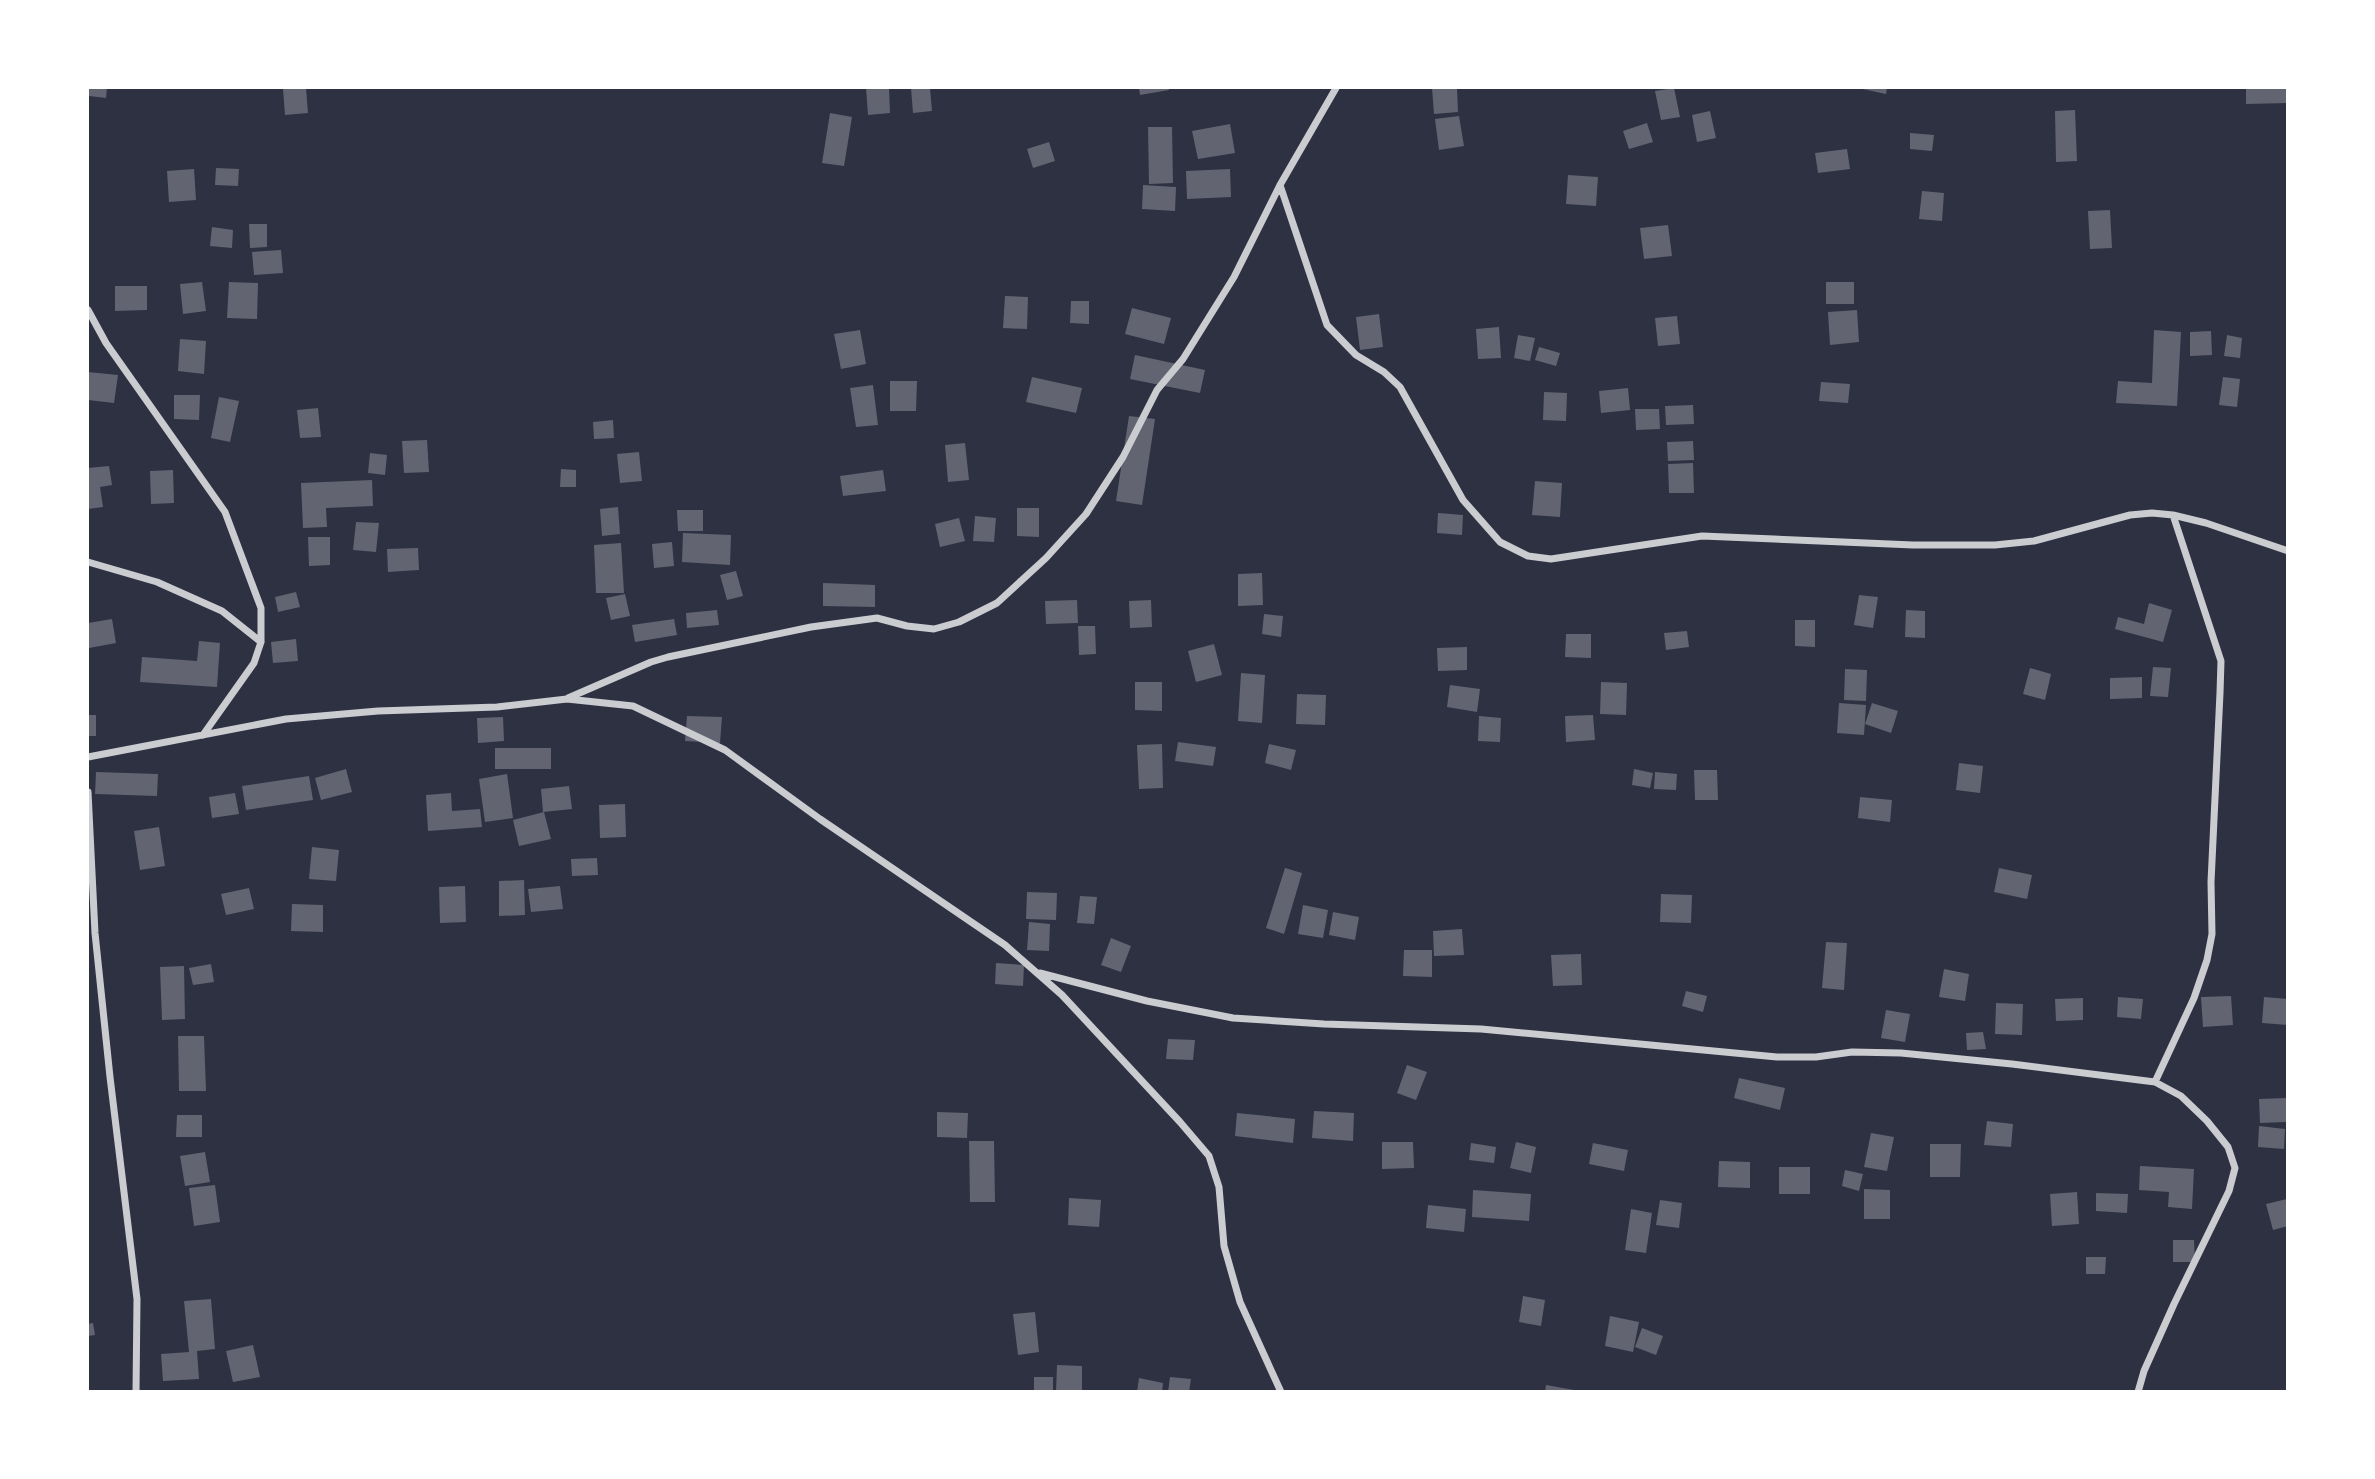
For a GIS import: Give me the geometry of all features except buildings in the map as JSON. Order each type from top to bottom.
[{"type":"street","points":[[567,699],[650,662],[668,657],[811,626],[877,618],[907,626],[934,629],[959,622],[997,603],[1046,558],[1086,514],[1124,457],[1157,390],[1183,359],[1234,277],[1280,185],[1336,88]]},
{"type":"street","points":[[1280,185],[1327,325],[1356,355],[1384,372],[1400,387],[1464,500],[1500,542],[1528,556],[1551,559],[1702,536],[1913,545],[1994,545],[2034,541],[2130,515],[2152,513],[2206,523],[2287,551]]},
{"type":"street","points":[[88,310],[106,343],[225,512],[261,608],[261,642],[254,663],[203,735]]},
{"type":"street","points":[[2155,1082],[2194,998],[2207,960],[2212,934],[2211,881],[2221,661],[2174,515]]},
{"type":"street","points":[[88,562],[157,582],[222,611],[261,642]]},
{"type":"street","points":[[88,757],[286,719],[378,711],[497,707],[567,699],[633,706],[725,750],[820,819],[1005,945],[1062,995],[1209,1156],[1219,1187],[1224,1246],[1240,1302],[1281,1391]]},
{"type":"street","points":[[88,792],[95,933],[137,1298],[136,1391]]},
{"type":"street","points":[[1036,972],[1147,1001],[1233,1018],[1481,1029],[1777,1057],[1816,1057],[1852,1052],[1901,1053],[2012,1063],[2155,1082],[2181,1096],[2207,1121],[2228,1147],[2235,1168],[2229,1191],[2169,1315],[2138,1391]]}]
